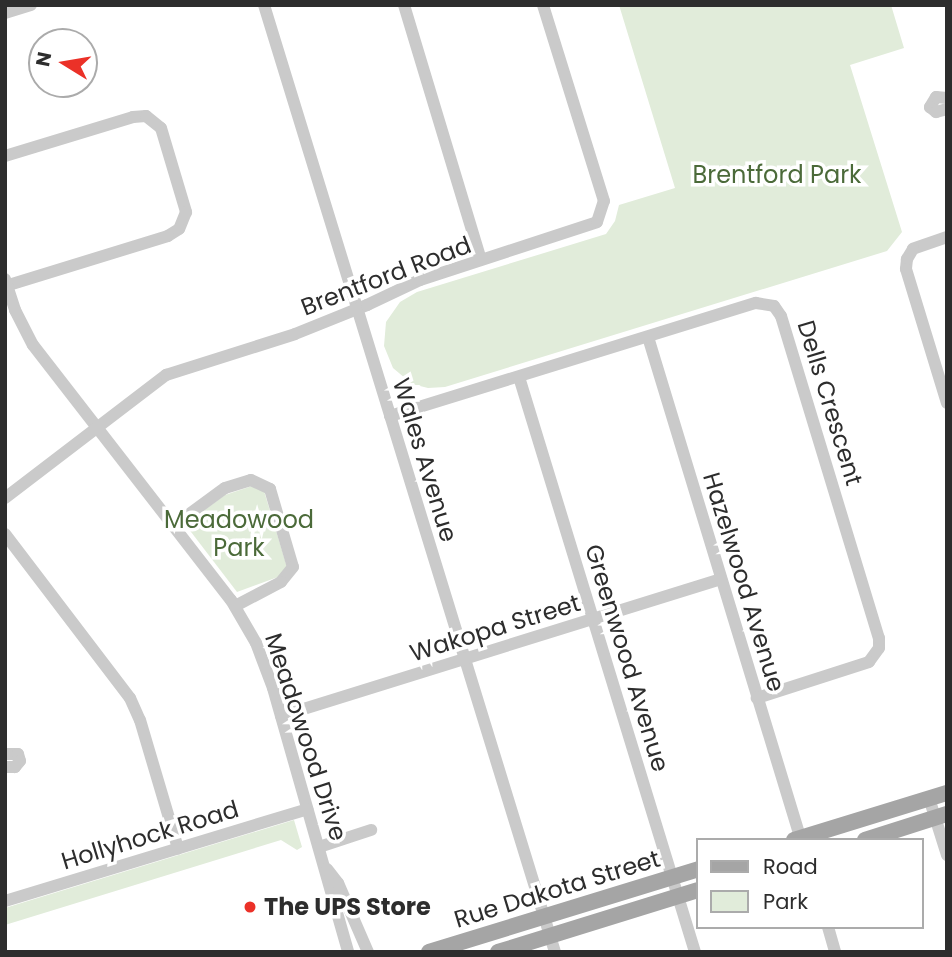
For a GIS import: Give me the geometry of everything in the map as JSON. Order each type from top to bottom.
[{"type":"main road","points":[[801,838],[947,793]]},
{"type":"main road","points":[[871,838],[941,816]]},
{"type":"main road","name":"Rue Dakota Street","points":[[498,952],[549,933],[672,877],[696,870]]},
{"type":"main road","name":"Rue Dakota Street","points":[[429,952],[549,933],[696,891]]},
{"type":"street","points":[[5,13],[31,5]]},
{"type":"street","name":"Wales Avenue","points":[[264,5],[549,933]]},
{"type":"street","points":[[404,5],[481,260]]},
{"type":"street","name":"Brentford Road","points":[[5,498],[166,375],[295,334],[358,310],[406,285],[597,222],[604,207],[543,5]]},
{"type":"street","points":[[947,97],[936,97],[930,107],[936,113],[947,109]]},
{"type":"street","points":[[5,156],[133,117],[146,116],[161,128],[186,212],[183,224],[168,236],[6,283]]},
{"type":"street","points":[[947,237],[913,249],[907,259],[906,269],[947,403]]},
{"type":"street","name":"Meadowood Drive","points":[[6,283],[19,320],[33,345],[235,606],[261,653],[348,952]]},
{"type":"street","name":"Dells Crescent","points":[[390,416],[755,303],[770,304],[779,311],[879,638],[877,655],[869,663],[757,698]]},
{"type":"street","name":"Hazelwood Avenue","points":[[648,337],[798,838]]},
{"type":"street","name":"Greenwood Avenue","points":[[519,377],[695,952]]},
{"type":"street","points":[[173,526],[225,488],[251,480],[270,489],[293,567],[281,582],[235,606]]},
{"type":"street","points":[[5,534],[130,698],[140,720],[178,848]]},
{"type":"street","name":"Wakopa Street","points":[[281,716],[721,579]]},
{"type":"street","points":[[5,754],[18,754],[20,761],[15,767],[5,767]]},
{"type":"street","points":[[929,798],[941,816],[947,855]]},
{"type":"street","name":"Hollyhock Road","points":[[5,901],[307,809]]},
{"type":"street","points":[[319,847],[371,830]]},
{"type":"street","name":"Meadowood Drive","points":[[325,866],[338,883],[368,952]]},
{"type":"street","points":[[829,929],[835,952]]},
{"type":"green space","name":"Brentford Park","points":[[619,5],[891,5],[904,48],[850,65],[902,232],[887,251],[445,387],[428,388],[412,384],[393,368],[384,346],[386,322],[400,302],[417,292],[606,234],[615,221],[619,205],[675,188]]},
{"type":"green space","name":"Meadowood Park","points":[[252,486],[264,491],[287,567],[278,577],[237,592],[188,528],[191,520],[225,495]]},
{"type":"green space","points":[[294,820],[302,847],[297,850],[281,840],[5,925],[5,908]]},
{"type":"place","name":"The UPS Store","points":[[250,907]]}]
